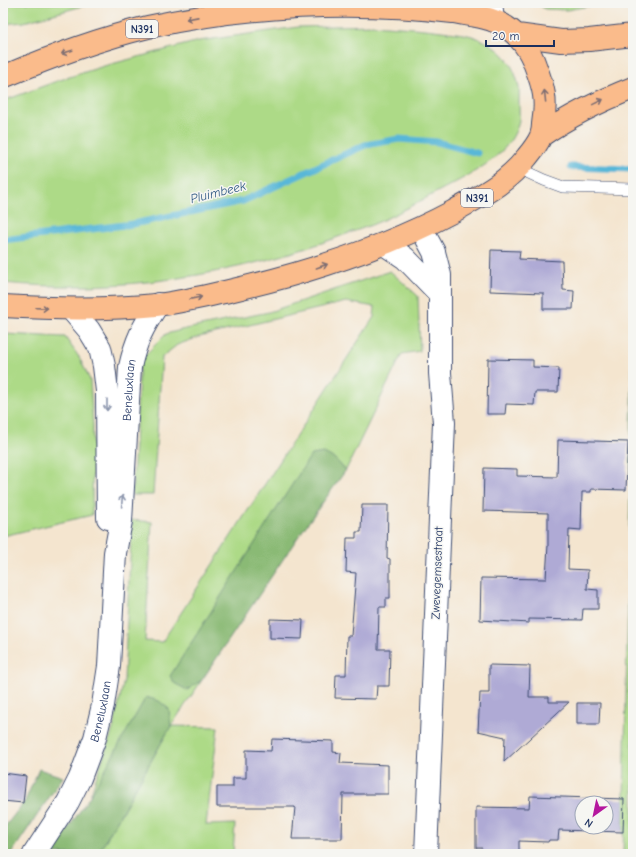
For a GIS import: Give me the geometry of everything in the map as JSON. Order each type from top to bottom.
[{"type":"main road","name":"N391","points":[[6,72],[145,28],[198,17],[254,8],[286,5],[346,3],[430,5],[492,12],[517,35],[533,57],[544,87],[546,108],[542,135]]},
{"type":"main road","name":"N391","points":[[517,35],[561,41],[589,40],[633,35]]},
{"type":"main road","name":"N391","points":[[3,306],[71,309],[158,304],[236,289],[309,271],[354,256],[421,228],[500,185],[518,168],[542,135],[564,120],[600,101],[633,88]]},
{"type":"street","name":"Zwevegemsestraat","points":[[421,228],[434,252],[440,276],[440,373],[444,423],[426,854]]},
{"type":"street","points":[[384,244],[405,258],[439,293]]},
{"type":"street","name":"Beneluxlaan","points":[[34,854],[68,802],[80,778],[95,738],[103,705],[109,666],[115,553],[121,521],[130,367],[135,346],[142,329],[158,304]]},
{"type":"street","name":"Beneluxlaan","points":[[71,309],[89,330],[100,348],[104,366],[107,391],[108,521],[115,553]]},
{"type":"lane","points":[[518,168],[563,187],[633,189]]},
{"type":"green space","points":[[3,3],[94,3],[24,22],[3,24]]},
{"type":"green space","points":[[536,3],[606,3],[567,10],[545,9]]},
{"type":"green space","points":[[372,25],[430,30],[472,36],[489,43],[502,53],[515,74],[519,90],[519,123],[513,137],[505,147],[485,165],[474,172],[388,218],[301,250],[259,262],[175,279],[132,284],[46,286],[3,283],[3,101],[57,81],[104,66],[199,41],[298,27]]},
{"type":"green space","points":[[390,271],[418,296],[420,351],[402,354],[346,470],[335,459],[187,690],[202,680],[171,726],[90,796],[113,729],[124,680],[132,520],[152,522],[145,641],[162,642],[374,317],[375,307],[346,302],[199,337],[177,345],[162,357],[153,495],[132,495],[140,360],[166,334],[269,312]]},
{"type":"green space","points":[[633,329],[633,854],[623,854],[624,799]]},
{"type":"green space","points":[[3,334],[65,337],[79,357],[90,380],[93,425],[92,515],[3,536]]},
{"type":"green space","points":[[324,453],[335,459],[346,470],[298,537],[202,680],[187,690],[174,683],[170,676],[311,455]]},
{"type":"green space","points":[[146,697],[159,701],[169,709],[171,726],[98,854],[51,854],[90,796]]},
{"type":"green space","points":[[171,726],[218,727],[206,825],[235,824],[233,854],[98,854]]},
{"type":"green space","points":[[39,769],[63,777],[11,854],[3,854],[3,829],[25,801]]},
{"type":"building","points":[[491,250],[520,251],[519,259],[562,261],[563,290],[574,291],[573,309],[543,309],[543,293],[490,291]]},
{"type":"building","points":[[488,359],[533,360],[533,367],[559,368],[558,392],[535,392],[534,405],[506,404],[505,414],[487,414]]},
{"type":"building","points":[[558,440],[628,442],[626,490],[591,489],[591,492],[582,492],[581,530],[569,529],[568,569],[588,570],[587,589],[598,590],[598,609],[583,609],[582,620],[529,619],[529,623],[480,620],[481,578],[546,579],[548,545],[548,513],[483,511],[484,468],[517,469],[517,476],[557,477]]},
{"type":"building","points":[[362,505],[388,505],[387,558],[390,559],[390,598],[386,598],[386,607],[379,607],[378,649],[390,649],[389,686],[377,686],[376,699],[335,698],[336,675],[346,675],[347,636],[351,636],[356,573],[346,572],[347,538],[356,538],[356,532],[361,532]]},
{"type":"building","points":[[270,619],[303,620],[302,639],[270,638]]},
{"type":"building","points":[[489,665],[530,666],[529,697],[549,697],[549,702],[569,702],[504,762],[505,737],[478,731],[480,693],[489,693]]},
{"type":"building","points":[[577,703],[600,703],[599,724],[577,724]]},
{"type":"building","points":[[272,739],[333,741],[333,752],[341,753],[340,763],[388,765],[388,794],[343,794],[342,839],[292,839],[295,807],[217,807],[217,787],[233,787],[233,778],[246,778],[246,750],[271,751]]},
{"type":"building","points":[[3,773],[26,776],[23,803],[3,801]]},
{"type":"building","points":[[530,796],[574,797],[574,830],[559,830],[558,840],[549,840],[548,842],[519,841],[519,854],[482,854],[482,848],[476,848],[476,807],[529,808]]},
{"type":"building","points":[[614,799],[624,799],[623,832],[614,832]]},
{"type":"waterway","name":"Pluimbeek","points":[[3,240],[133,224],[243,201],[365,145],[399,139],[437,142],[477,153]]},
{"type":"waterway","name":"Pluimbeek","points":[[571,167],[633,169]]}]
